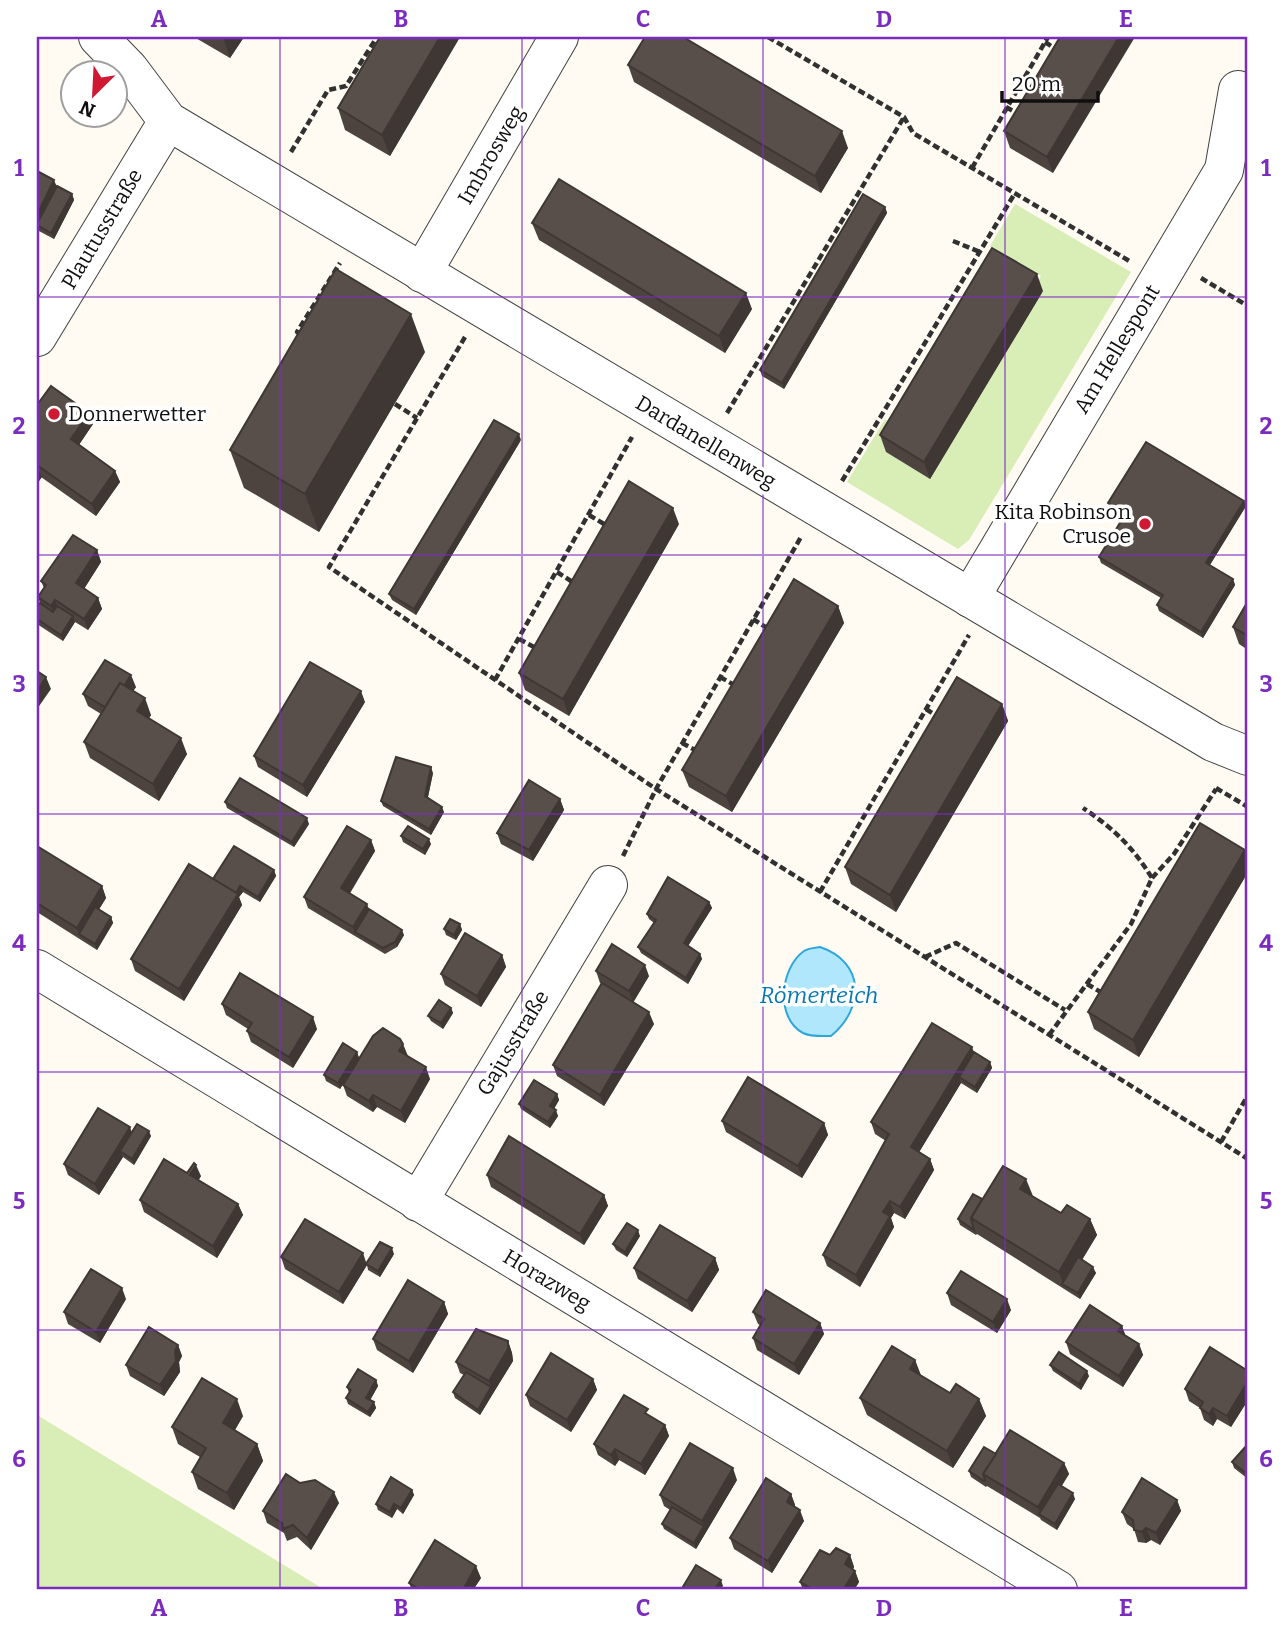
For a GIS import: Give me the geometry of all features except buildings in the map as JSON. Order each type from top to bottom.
[{"type":"street","points":[[97,37],[129,69],[169,121]]},
{"type":"street","name":"Imbrosweg","points":[[422,273],[559,37]]},
{"type":"street","name":"Am Hellespont","points":[[977,603],[1165,269],[1238,147],[1238,90]]},
{"type":"street","name":"Dardanellenweg","points":[[169,121],[482,308],[828,498],[977,603],[1213,742],[1248,756]]},
{"type":"street","name":"Plautusstraße","points":[[37,337],[169,121]]},
{"type":"street","name":"Gajusstraße","points":[[418,1202],[608,885]]},
{"type":"street","name":"Horazweg","points":[[37,969],[1058,1590]]},
{"type":"path","points":[[272,183],[328,90],[346,86],[377,37]]},
{"type":"path","points":[[768,37],[904,117],[913,133],[1015,193],[1165,269],[1248,306]]},
{"type":"path","points":[[972,168],[1046,40],[1066,55]]},
{"type":"path","points":[[346,86],[355,92]]},
{"type":"path","points":[[1006,107],[1027,119]]},
{"type":"path","points":[[723,419],[904,117]]},
{"type":"path","points":[[608,885],[656,789],[753,619],[886,408],[1015,193]]},
{"type":"path","points":[[309,338],[297,331],[358,234]]},
{"type":"path","points":[[953,241],[980,252]]},
{"type":"path","points":[[961,283],[971,289]]},
{"type":"path","points":[[482,308],[329,567],[656,789],[1248,1159]]},
{"type":"path","points":[[923,346],[933,352]]},
{"type":"path","points":[[395,404],[417,418]]},
{"type":"path","points":[[886,408],[895,415]]},
{"type":"path","points":[[495,680],[634,435]]},
{"type":"path","points":[[589,515],[616,531]]},
{"type":"path","points":[[556,572],[583,589]]},
{"type":"path","points":[[820,892],[926,709],[977,603]]},
{"type":"path","points":[[753,619],[778,634]]},
{"type":"path","points":[[519,639],[546,653]]},
{"type":"path","points":[[720,677],[744,691]]},
{"type":"path","points":[[926,709],[947,723]]},
{"type":"path","points":[[682,743],[706,757]]},
{"type":"path","points":[[887,777],[897,783]]},
{"type":"path","points":[[1049,1035],[1131,924],[1152,878],[1167,861],[1216,789]]},
{"type":"path","points":[[1083,808],[1135,850],[1152,878]]},
{"type":"path","points":[[851,838],[861,845]]},
{"type":"path","points":[[1167,861],[1177,866]]},
{"type":"path","points":[[1131,924],[1141,929]]},
{"type":"path","points":[[925,957],[956,943],[1065,1010]]},
{"type":"path","points":[[1087,984],[1113,998]]},
{"type":"path","points":[[1221,1142],[1248,1095]]},
{"type":"green space","points":[[1015,204],[1131,272],[969,540],[958,549],[847,482],[885,419],[900,428],[886,452],[930,479],[1043,291],[1035,286],[1041,276],[990,246]]},
{"type":"green space","points":[[37,1415],[325,1590],[37,1590]]},
{"type":"water","name":"Römerteich","points":[[820,947],[835,954],[845,963],[852,974],[855,987],[850,1012],[831,1036],[803,1033],[794,1026],[785,1005],[786,980],[796,959],[806,950]]},
{"type":"place","name":"Donnerwetter","points":[[54,414]]},
{"type":"place","name":"Kita Robinson Crusoe","points":[[1145,524]]}]
